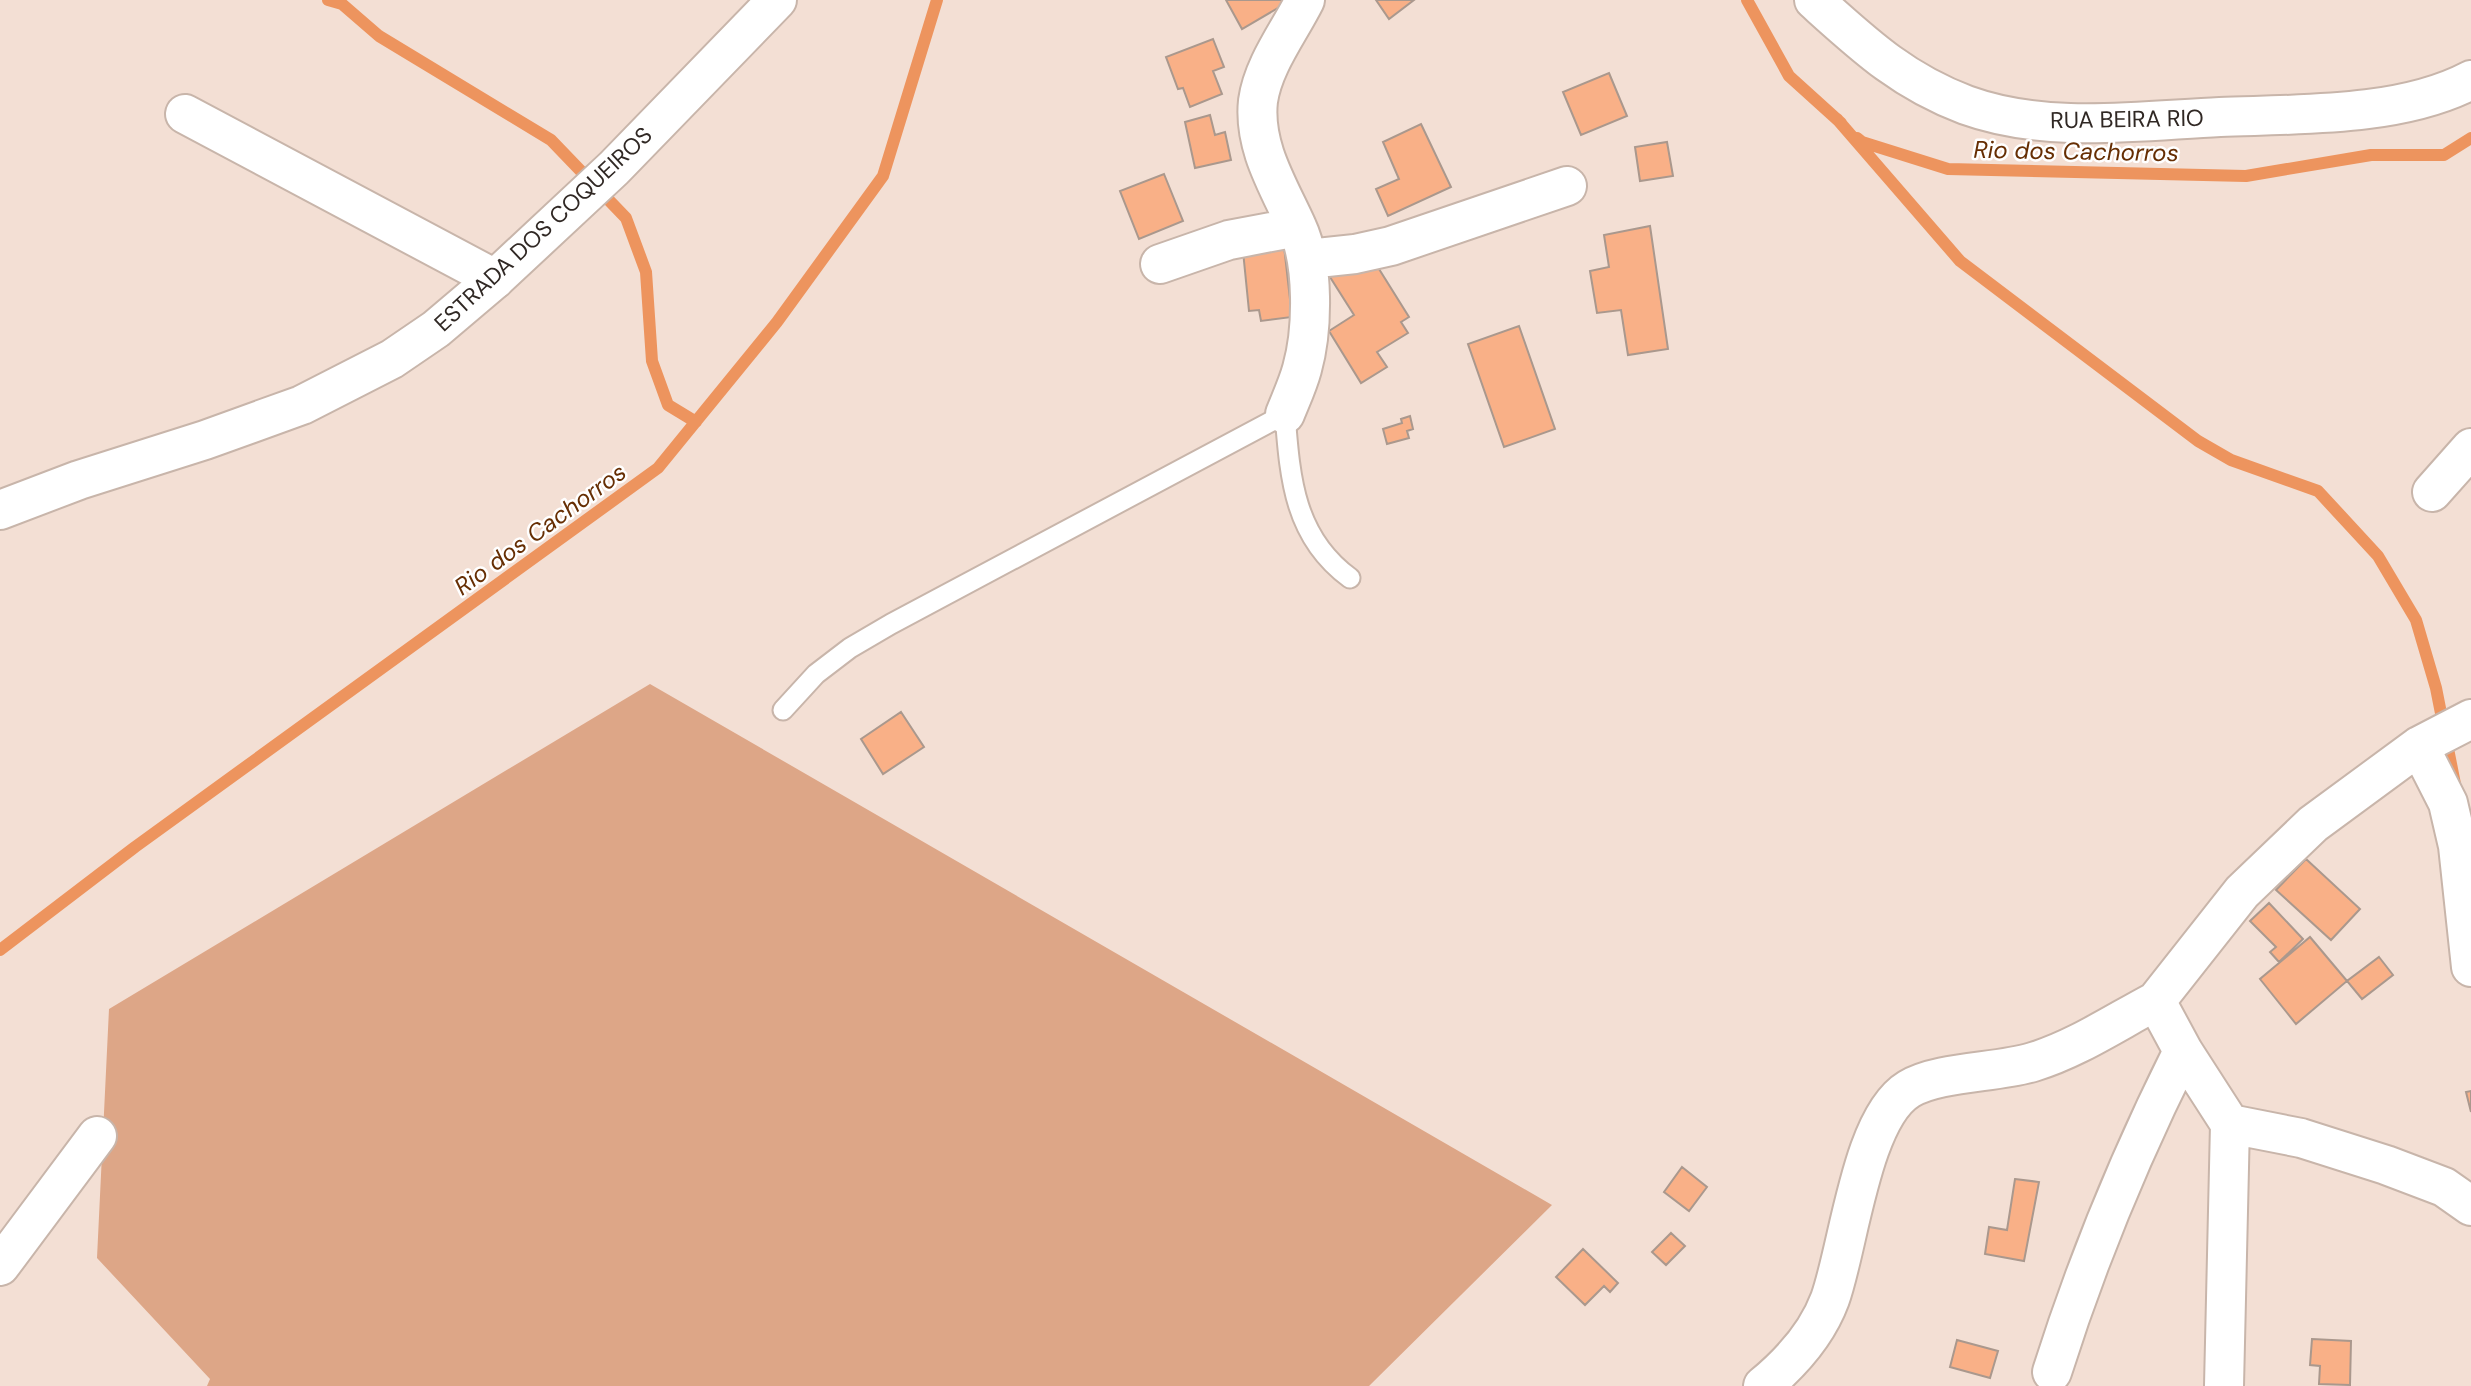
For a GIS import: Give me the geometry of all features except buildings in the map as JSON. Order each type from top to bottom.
[{"type":"street","name":"ESTRADA DOS COQUEIROS","points":[[0,510],[79,480],[205,440],[302,405],[392,359],[436,330],[495,279],[614,167],[777,0]]},
{"type":"street","points":[[1285,414],[1302,368],[1308,330],[1302,243],[1264,156],[1259,131],[1258,102],[1264,78],[1305,0]]},
{"type":"street","name":"RUA BEIRA RIO","points":[[1815,0],[1876,56],[1916,83],[1968,106],[2027,120],[2095,123],[2351,111],[2414,99],[2471,79]]},
{"type":"street","points":[[185,114],[495,279]]},
{"type":"street","points":[[1160,264],[1229,240],[1302,243],[1354,254],[1391,246],[1567,186]]},
{"type":"street","points":[[2432,492],[2471,448]]},
{"type":"street","points":[[1763,1386],[1786,1367],[1812,1334],[1830,1300],[1871,1141],[1886,1110],[1909,1089],[1938,1079],[2033,1062],[2087,1038],[2156,1001],[2242,892],[2313,824],[2424,744],[2471,719]]},
{"type":"street","points":[[2424,744],[2448,803],[2458,846],[2471,967]]},
{"type":"street","points":[[2156,1001],[2183,1051],[2230,1124],[2224,1386]]},
{"type":"street","points":[[2052,1371],[2075,1299],[2137,1146],[2183,1051]]},
{"type":"street","points":[[2230,1124],[2301,1138],[2386,1165],[2444,1187],[2471,1206]]},
{"type":"street","points":[[0,1266],[97,1136]]},
{"type":"lane","points":[[783,710],[816,674],[850,648],[1285,414],[1289,468],[1296,501],[1309,533],[1334,566],[1350,578]]},
{"type":"shaded area","points":[[650,684],[1552,1205],[1369,1386],[207,1386],[210,1379],[97,1258],[109,1009]]},
{"type":"waterway","points":[[328,0],[342,4],[379,36],[551,140],[626,218],[646,272],[652,361],[668,405],[696,422]]},
{"type":"waterway","name":"Rio dos Cachorros","points":[[0,950],[135,847],[658,468],[777,322],[883,176],[937,0]]},
{"type":"waterway","name":"Rio dos Cachorros","points":[[1747,0],[1789,76],[1841,123]]},
{"type":"waterway","points":[[1837,119],[1960,261],[2198,441],[2231,460],[2318,491],[2378,556],[2416,620],[2436,688],[2455,784]]},
{"type":"waterway","name":"Rio dos Cachorros","points":[[1857,138],[1862,142],[1948,169],[2246,176],[2371,155],[2444,155],[2471,138]]}]
